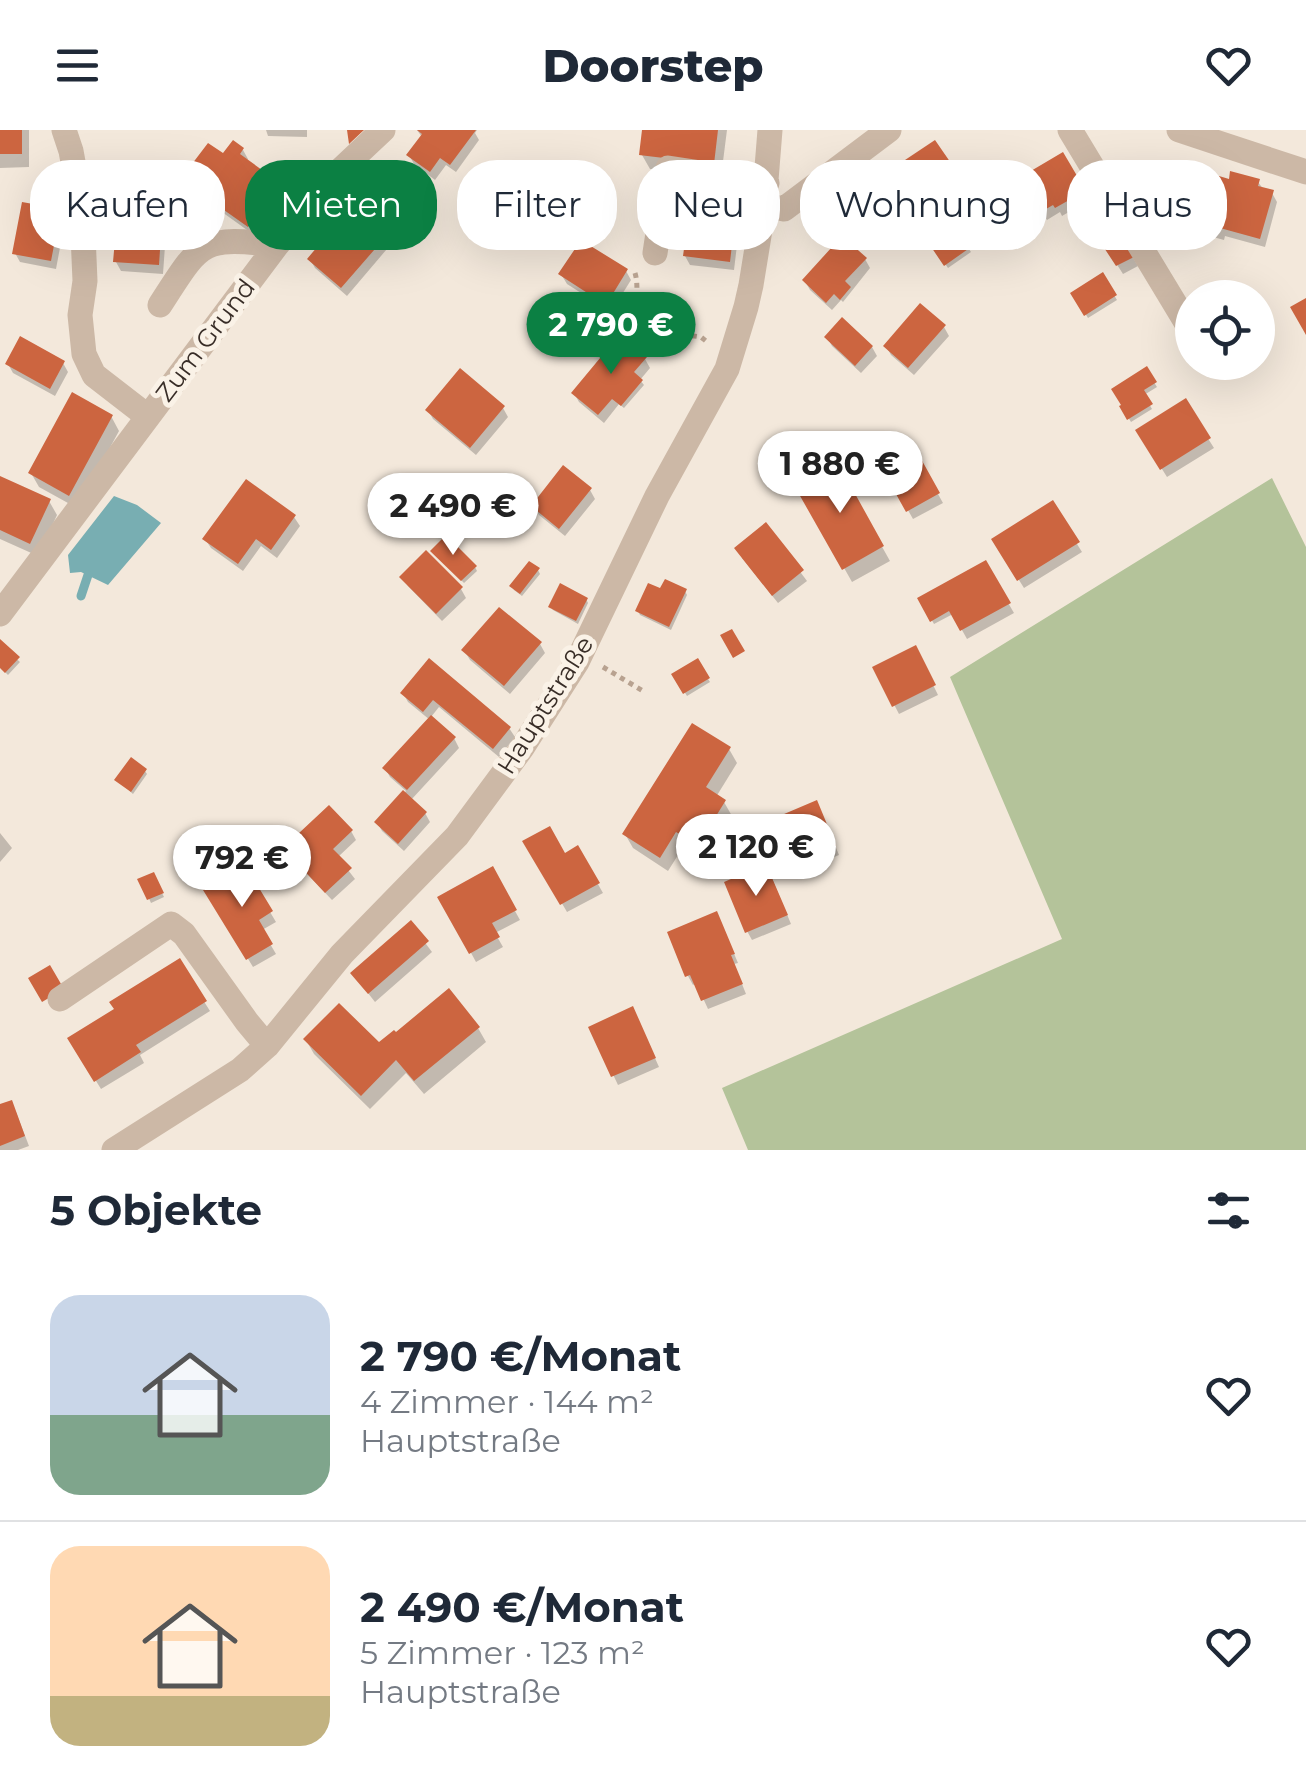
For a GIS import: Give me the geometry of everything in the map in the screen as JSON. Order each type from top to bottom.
[{"type":"street","name":"Zum Grund","points":[[64,130],[72,151],[82,211],[85,281],[80,314],[84,354],[94,375],[147,416]]},
{"type":"street","name":"Zum Grund","points":[[351,160],[383,130]]},
{"type":"street","name":"Hauptstraße","points":[[768,160],[770,130]]},
{"type":"street","points":[[780,206],[784,209],[889,130]]},
{"type":"street","points":[[1070,130],[1175,304]]},
{"type":"street","points":[[1179,130],[1305,167]]},
{"type":"street","points":[[160,305],[193,254],[213,243],[245,241]]},
{"type":"street","name":"Zum Grund","points":[[0,614],[273,250]]},
{"type":"street","name":"Hauptstraße","points":[[114,1150],[240,1070],[267,1046],[342,954],[456,836],[522,748],[577,662],[657,496],[727,368],[746,307],[756,250]]},
{"type":"street","points":[[60,999],[171,924],[184,934],[267,1046]]},
{"type":"path","points":[[635,273],[638,313],[667,332],[706,341]]},
{"type":"path","points":[[592,662],[643,691]]},
{"type":"green space","points":[[1272,478],[1306,547],[1306,1150],[748,1150],[722,1088],[1062,939],[950,677]]},
{"type":"water","points":[[114,496],[137,505],[161,523],[108,585],[81,572],[70,573],[68,555]]},
{"type":"building","points":[[0,130],[22,130],[22,154],[0,154]]},
{"type":"building","points":[[347,130],[364,130],[349,144]]},
{"type":"building","points":[[417,130],[476,130],[450,165],[440,158],[437,162],[413,160],[406,155],[422,134]]},
{"type":"building","points":[[642,130],[718,130],[714,160],[639,155]]},
{"type":"building","points":[[233,140],[244,148],[240,154],[248,160],[245,160],[245,225],[225,211],[225,160],[195,160],[208,143],[223,153]]},
{"type":"building","points":[[935,140],[949,160],[905,160]]},
{"type":"building","points":[[1063,152],[1068,160],[1067,201],[1055,208],[1053,205],[1047,208],[1047,161]]},
{"type":"building","points":[[1230,171],[1260,179],[1258,186],[1274,190],[1260,239],[1227,230]]},
{"type":"building","points":[[22,202],[30,203],[30,250],[53,250],[51,261],[12,254]]},
{"type":"building","points":[[114,250],[160,250],[159,265],[113,262]]},
{"type":"building","points":[[315,250],[374,250],[341,288],[307,259]]},
{"type":"building","points":[[574,250],[597,250],[628,269],[606,305],[558,274]]},
{"type":"building","points":[[684,250],[731,250],[730,262],[683,256]]},
{"type":"building","points":[[829,250],[858,250],[867,258],[845,281],[851,287],[840,300],[834,294],[826,303],[802,280]]},
{"type":"building","points":[[933,250],[967,250],[944,266]]},
{"type":"building","points":[[1106,250],[1132,250],[1136,256],[1116,266]]},
{"type":"building","points":[[1103,272],[1117,295],[1084,316],[1070,293]]},
{"type":"building","points":[[1306,298],[1306,335],[1290,307]]},
{"type":"building","points":[[920,303],[946,325],[908,368],[883,346]]},
{"type":"building","points":[[842,317],[873,346],[855,366],[824,337]]},
{"type":"building","points":[[620,334],[647,357],[634,372],[643,380],[621,406],[612,399],[598,415],[571,393]]},
{"type":"building","points":[[20,336],[65,361],[50,389],[5,364]]},
{"type":"building","points":[[1147,366],[1157,382],[1144,390],[1153,404],[1127,420],[1111,389]]},
{"type":"building","points":[[460,368],[505,406],[470,448],[425,410]]},
{"type":"building","points":[[72,392],[113,415],[69,496],[28,473]]},
{"type":"building","points":[[1186,398],[1211,438],[1160,470],[1135,430]]},
{"type":"building","points":[[915,448],[940,493],[906,512],[881,467]]},
{"type":"building","points":[[838,463],[884,546],[842,570],[795,487]]},
{"type":"building","points":[[563,465],[592,488],[559,529],[531,506]]},
{"type":"building","points":[[0,476],[51,499],[30,544],[0,530]]},
{"type":"building","points":[[246,479],[296,515],[271,550],[256,539],[238,564],[202,539]]},
{"type":"building","points":[[1053,500],[1080,542],[1017,581],[991,539]]},
{"type":"building","points":[[766,522],[804,570],[772,596],[734,548]]},
{"type":"building","points":[[446,535],[477,566],[461,581],[430,551]]},
{"type":"building","points":[[426,550],[463,587],[436,614],[399,577]]},
{"type":"building","points":[[986,560],[1011,603],[960,631],[949,611],[930,622],[917,598]]},
{"type":"building","points":[[529,561],[540,568],[520,594],[509,586]]},
{"type":"building","points":[[665,579],[687,589],[669,627],[635,611],[648,583],[660,588]]},
{"type":"building","points":[[560,583],[588,598],[576,621],[548,607]]},
{"type":"building","points":[[499,607],[542,642],[504,686],[461,650]]},
{"type":"building","points":[[732,629],[745,651],[733,658],[720,635]]},
{"type":"building","points":[[0,639],[20,657],[5,673],[0,668]]},
{"type":"building","points":[[916,645],[936,685],[892,707],[872,667]]},
{"type":"building","points":[[429,658],[511,727],[493,749],[433,700],[423,712],[400,693]]},
{"type":"building","points":[[698,658],[710,678],[683,694],[671,674]]},
{"type":"building","points":[[431,715],[456,737],[407,790],[382,768]]},
{"type":"building","points":[[692,723],[731,747],[706,787],[726,800],[698,845],[676,832],[660,858],[622,834]]},
{"type":"building","points":[[131,757],[147,769],[131,792],[114,780]]},
{"type":"building","points":[[403,790],[427,812],[398,844],[374,822]]},
{"type":"building","points":[[817,800],[836,846],[789,865],[770,820]]},
{"type":"building","points":[[329,805],[353,830],[333,849],[352,868],[325,893],[283,848]]},
{"type":"building","points":[[550,826],[565,853],[578,845],[600,883],[560,905],[522,841]]},
{"type":"building","points":[[766,864],[788,915],[745,933],[724,882]]},
{"type":"building","points":[[245,865],[273,911],[259,920],[273,944],[246,960],[203,890]]},
{"type":"building","points":[[493,866],[517,910],[492,923],[500,937],[469,954],[437,897]]},
{"type":"building","points":[[154,872],[164,893],[147,900],[137,879]]},
{"type":"building","points":[[717,911],[743,984],[701,1001],[690,975],[685,977],[667,932]]},
{"type":"building","points":[[411,920],[429,941],[368,994],[350,973]]},
{"type":"building","points":[[180,958],[207,1001],[136,1045],[141,1052],[94,1082],[67,1038],[114,1009],[109,1002]]},
{"type":"building","points":[[50,965],[64,989],[42,1002],[28,978]]},
{"type":"building","points":[[449,988],[480,1027],[414,1081],[396,1060],[361,1096],[303,1039],[339,1003],[379,1042]]},
{"type":"building","points":[[633,1006],[656,1058],[611,1077],[588,1027]]},
{"type":"building","points":[[12,1100],[25,1136],[0,1146],[0,1104]]},
{"type":"waterway","points":[[81,596],[88,575]]}]
